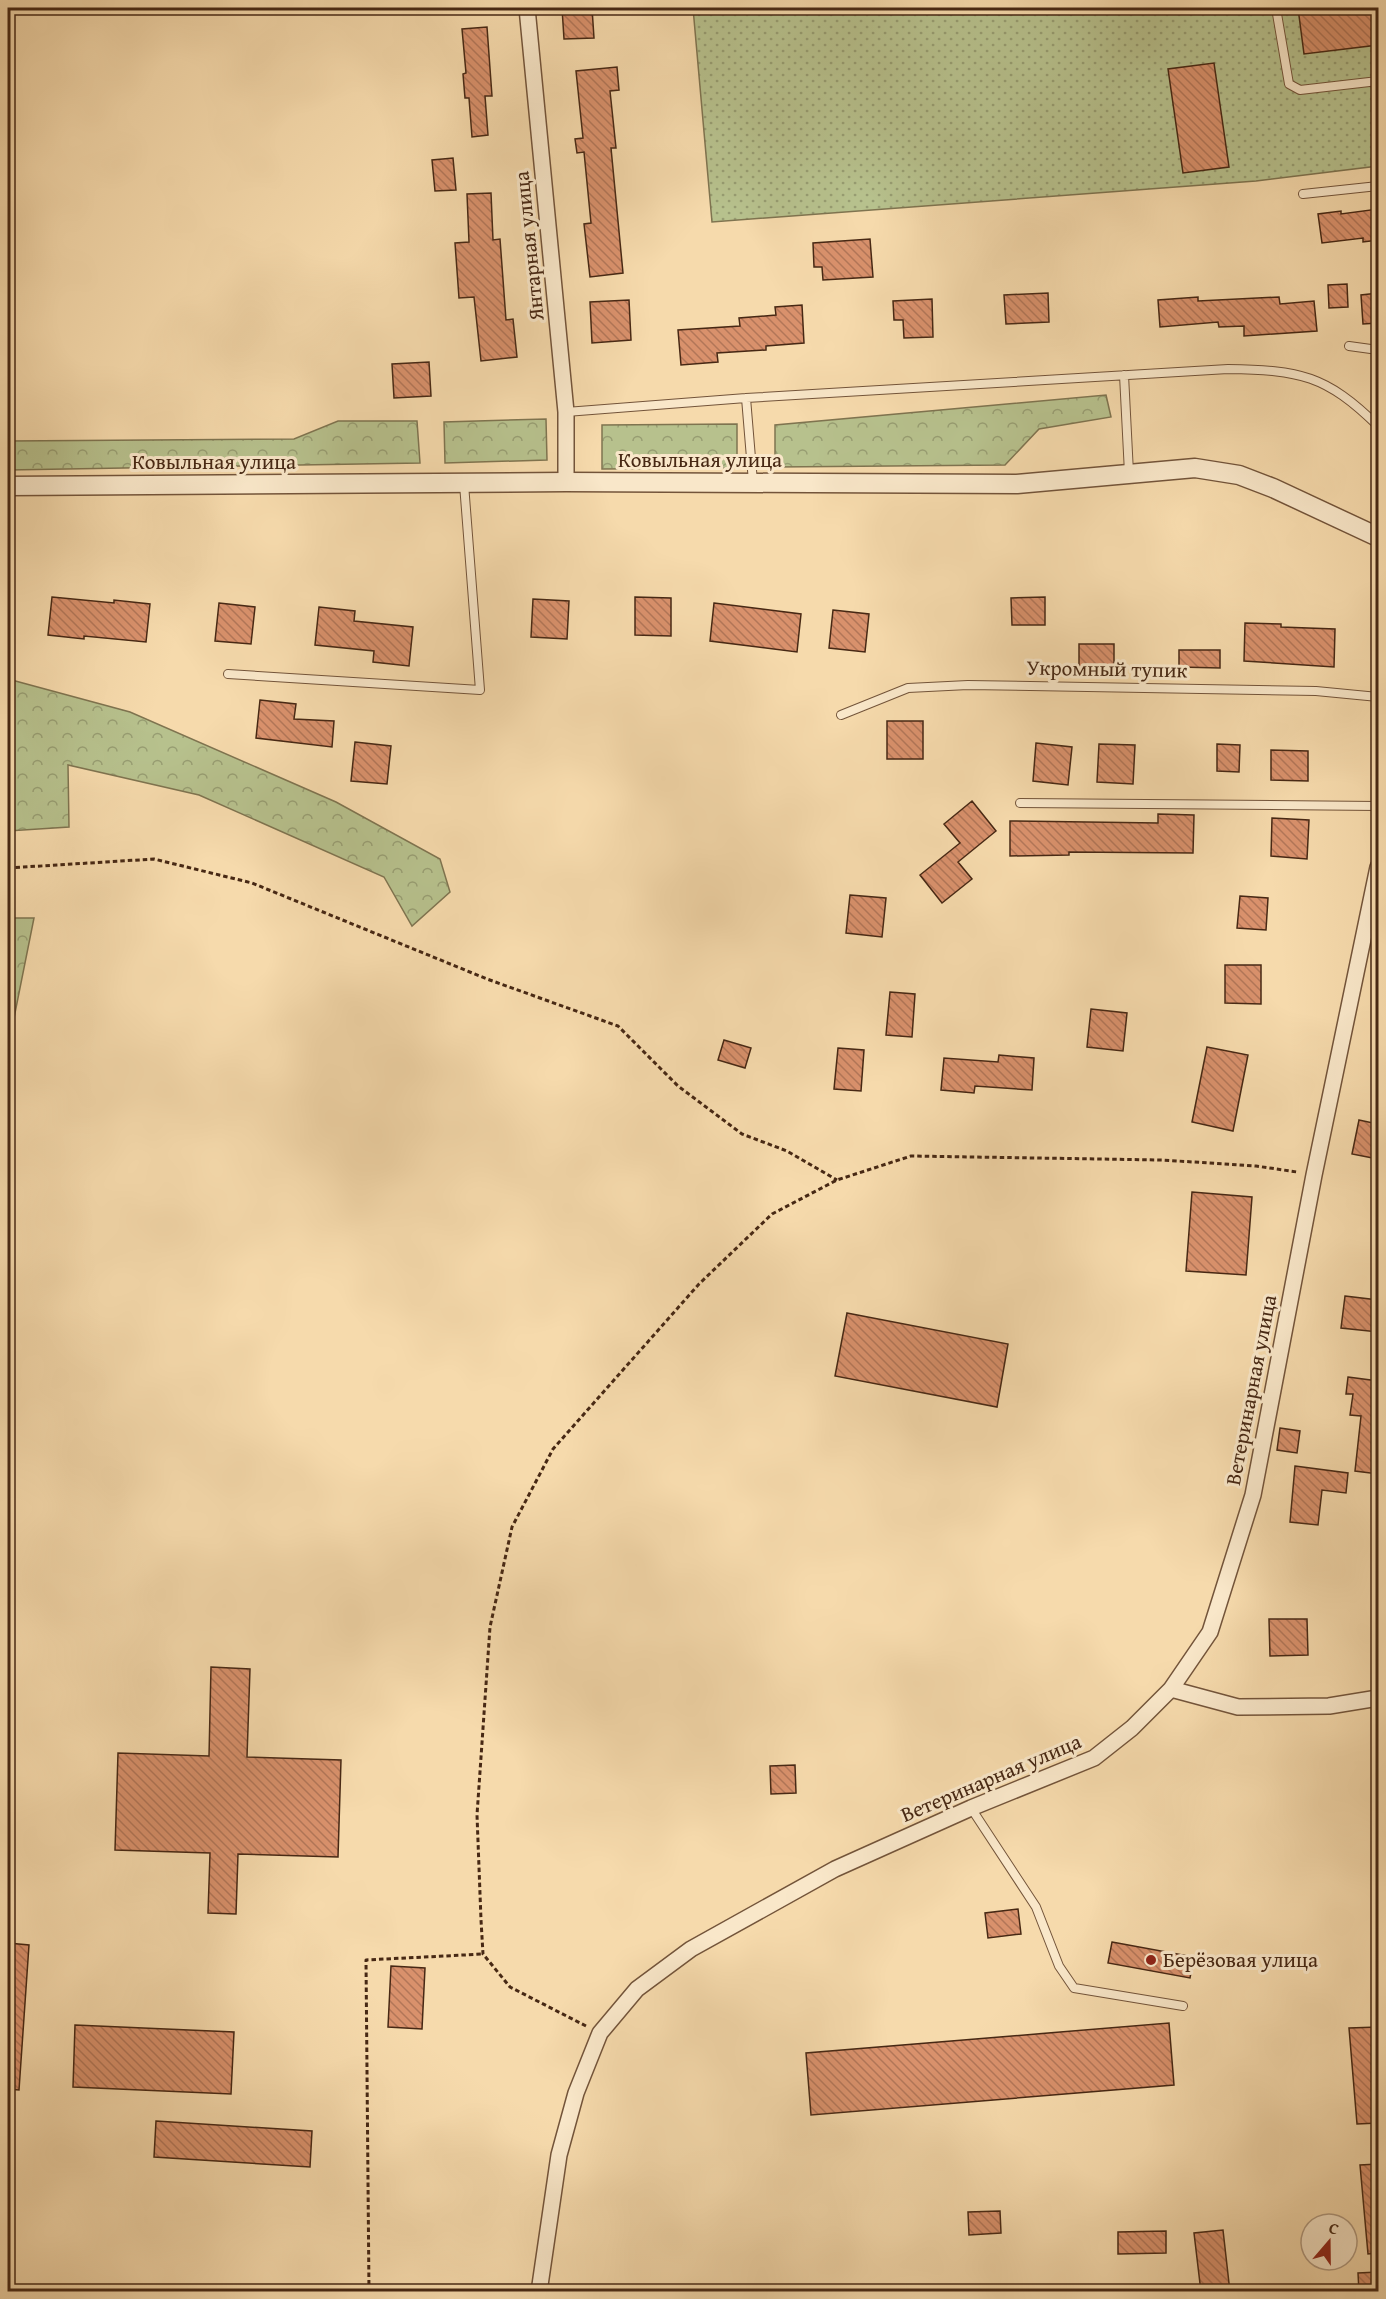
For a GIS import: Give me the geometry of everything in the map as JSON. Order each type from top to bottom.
[{"type":"street","name":"Янтарная улица","points":[[527,8],[567,412],[566,482]]},
{"type":"street","name":"Ковыльная улица","points":[[8,486],[566,482],[1017,484],[1195,468],[1239,475],[1273,488],[1378,537]]},
{"type":"street","name":"Ветеринарная улица","points":[[539,2292],[559,2155],[576,2093],[600,2033],[637,1989],[691,1948],[835,1869],[971,1808],[1094,1758],[1132,1728],[1171,1689],[1210,1632],[1253,1495],[1314,1175],[1378,867]]},
{"type":"street","points":[[1171,1689],[1238,1707],[1329,1706],[1378,1698]]},
{"type":"lane","points":[[1276,8],[1289,84],[1300,90],[1378,81]]},
{"type":"lane","points":[[1303,194],[1378,186]]},
{"type":"lane","points":[[1349,346],[1378,350]]},
{"type":"lane","points":[[567,412],[746,398],[1228,369],[1284,371],[1306,376],[1338,391],[1357,405],[1378,426]]},
{"type":"lane","points":[[1124,375],[1129,473]]},
{"type":"lane","points":[[746,398],[753,482]]},
{"type":"lane","points":[[228,675],[480,690],[464,484]]},
{"type":"lane","name":"Укромный тупик","points":[[841,715],[908,688],[969,685],[1316,691],[1378,697]]},
{"type":"lane","points":[[1020,803],[1378,806]]},
{"type":"lane","points":[[971,1808],[1036,1907],[1059,1966],[1074,1988],[1183,2006]]},
{"type":"path","points":[[8,868],[154,859],[252,883],[487,979],[618,1026],[678,1086],[742,1134],[787,1151],[837,1180]]},
{"type":"path","points":[[600,2033],[510,1987],[483,1954],[477,1803],[490,1627],[513,1527],[553,1449],[699,1284],[772,1214],[837,1180],[911,1156],[1162,1160],[1256,1166],[1314,1175]]},
{"type":"path","points":[[369,2292],[366,1960],[483,1954]]},
{"type":"green space","points":[[693,8],[1378,8],[1378,166],[1256,181],[712,222]]},
{"type":"green space","points":[[1106,395],[1111,417],[1039,429],[1005,465],[775,467],[775,425]]},
{"type":"green space","points":[[546,419],[547,460],[445,463],[444,422]]},
{"type":"green space","points":[[338,421],[417,421],[420,463],[8,470],[8,441],[294,439]]},
{"type":"green space","points":[[737,424],[737,468],[602,469],[602,425]]},
{"type":"green space","points":[[8,679],[130,712],[336,802],[440,859],[450,892],[412,926],[384,877],[199,795],[68,765],[69,827],[8,831]]},
{"type":"green space","points":[[8,918],[34,918],[8,1048]]},
{"type":"building","points":[[562,8],[592,8],[594,38],[564,39]]},
{"type":"building","points":[[1298,8],[1378,8],[1378,45],[1304,54]]},
{"type":"building","points":[[487,27],[492,96],[485,96],[488,135],[472,137],[469,98],[465,98],[463,74],[466,73],[462,29]]},
{"type":"building","points":[[1214,63],[1229,167],[1183,173],[1168,69]]},
{"type":"building","points":[[617,67],[619,90],[610,91],[616,148],[611,148],[623,273],[590,277],[584,224],[591,223],[584,152],[577,153],[575,139],[583,138],[576,71]]},
{"type":"building","points":[[453,158],[456,190],[435,191],[432,160]]},
{"type":"building","points":[[491,193],[493,240],[500,239],[506,320],[513,319],[517,357],[481,361],[474,297],[459,298],[455,243],[469,242],[467,194]]},
{"type":"building","points":[[1378,209],[1378,240],[1363,242],[1363,238],[1322,243],[1318,214],[1341,211],[1341,214]]},
{"type":"building","points":[[870,239],[873,277],[823,280],[822,267],[814,267],[813,243]]},
{"type":"building","points":[[1347,284],[1348,307],[1329,308],[1328,285]]},
{"type":"building","points":[[1048,293],[1049,322],[1006,324],[1004,295]]},
{"type":"building","points":[[1378,293],[1378,323],[1363,324],[1361,295]]},
{"type":"building","points":[[1198,297],[1198,301],[1279,297],[1280,304],[1314,301],[1317,331],[1244,336],[1244,326],[1219,327],[1218,322],[1160,327],[1158,300]]},
{"type":"building","points":[[932,299],[933,337],[904,338],[903,320],[894,320],[893,301]]},
{"type":"building","points":[[629,300],[631,340],[592,343],[590,302]]},
{"type":"building","points":[[802,305],[804,343],[766,346],[766,350],[717,353],[718,362],[681,365],[678,330],[740,326],[739,318],[776,315],[775,307]]},
{"type":"building","points":[[429,362],[431,396],[394,398],[392,364]]},
{"type":"building","points":[[52,597],[150,604],[146,642],[48,635]]},
{"type":"building","points":[[635,597],[671,598],[671,636],[635,635]]},
{"type":"building","points":[[1045,597],[1045,625],[1012,625],[1011,598]]},
{"type":"building","points":[[533,599],[569,601],[567,639],[531,637]]},
{"type":"building","points":[[219,603],[255,607],[251,644],[215,641]]},
{"type":"building","points":[[714,603],[801,614],[797,652],[710,641]]},
{"type":"building","points":[[319,607],[355,611],[354,621],[413,627],[409,666],[373,662],[374,651],[315,645]]},
{"type":"building","points":[[833,610],[869,614],[865,652],[829,648]]},
{"type":"building","points":[[1245,623],[1335,629],[1334,667],[1244,661]]},
{"type":"building","points":[[1079,644],[1114,644],[1114,671],[1079,669]]},
{"type":"building","points":[[1179,650],[1220,650],[1220,668],[1179,667]]},
{"type":"building","points":[[260,700],[296,704],[294,719],[334,721],[332,747],[256,738]]},
{"type":"building","points":[[887,721],[923,721],[923,759],[887,759]]},
{"type":"building","points":[[355,742],[391,746],[387,784],[351,781]]},
{"type":"building","points":[[1036,743],[1072,747],[1068,785],[1033,781]]},
{"type":"building","points":[[1099,744],[1135,745],[1133,784],[1097,782]]},
{"type":"building","points":[[1217,744],[1240,745],[1239,772],[1217,771]]},
{"type":"building","points":[[1271,750],[1308,751],[1308,781],[1271,780]]},
{"type":"building","points":[[972,801],[996,831],[958,862],[972,879],[942,903],[920,875],[960,843],[944,824]]},
{"type":"building","points":[[1158,814],[1194,815],[1193,853],[1069,852],[1069,855],[1010,856],[1010,821],[1158,823]]},
{"type":"building","points":[[1272,818],[1309,820],[1307,859],[1271,856]]},
{"type":"building","points":[[850,895],[886,898],[882,937],[846,933]]},
{"type":"building","points":[[1240,896],[1268,898],[1266,930],[1237,928]]},
{"type":"building","points":[[1225,965],[1261,965],[1261,1004],[1225,1003]]},
{"type":"building","points":[[890,992],[915,994],[912,1037],[886,1035]]},
{"type":"building","points":[[1091,1009],[1127,1013],[1123,1051],[1087,1047]]},
{"type":"building","points":[[724,1040],[751,1048],[745,1068],[718,1060]]},
{"type":"building","points":[[1207,1047],[1248,1055],[1233,1131],[1192,1122]]},
{"type":"building","points":[[838,1048],[864,1050],[861,1091],[834,1089]]},
{"type":"building","points":[[999,1055],[1034,1058],[1032,1090],[975,1086],[974,1093],[941,1090],[944,1058],[998,1062]]},
{"type":"building","points":[[1359,1120],[1378,1124],[1378,1159],[1352,1154]]},
{"type":"building","points":[[1192,1192],[1252,1197],[1246,1275],[1186,1271]]},
{"type":"building","points":[[1345,1296],[1378,1300],[1378,1332],[1341,1328]]},
{"type":"building","points":[[847,1313],[1008,1344],[997,1407],[835,1376]]},
{"type":"building","points":[[1348,1377],[1378,1381],[1378,1474],[1355,1471],[1361,1416],[1350,1415],[1353,1394],[1346,1394]]},
{"type":"building","points":[[1280,1428],[1300,1431],[1297,1453],[1277,1450]]},
{"type":"building","points":[[1295,1466],[1348,1473],[1346,1493],[1322,1490],[1318,1525],[1290,1522]]},
{"type":"building","points":[[1269,1619],[1307,1619],[1308,1655],[1270,1656]]},
{"type":"building","points":[[211,1667],[250,1669],[247,1757],[341,1760],[338,1857],[238,1854],[236,1914],[208,1913],[210,1853],[115,1850],[118,1753],[209,1756]]},
{"type":"building","points":[[795,1765],[796,1793],[771,1794],[770,1766]]},
{"type":"building","points":[[1018,1909],[1021,1934],[988,1938],[985,1913]]},
{"type":"building","name":"Берёзовая улица","points":[[1112,1942],[1194,1957],[1190,1978],[1108,1963]]},
{"type":"building","points":[[8,1943],[29,1945],[19,2090],[8,2089]]},
{"type":"building","points":[[391,1966],[425,1968],[422,2029],[388,2027]]},
{"type":"building","points":[[1169,2023],[1174,2085],[811,2115],[806,2053]]},
{"type":"building","points":[[75,2025],[234,2032],[231,2094],[73,2087]]},
{"type":"building","points":[[1378,2027],[1378,2123],[1357,2124],[1349,2028]]},
{"type":"building","points":[[156,2121],[312,2131],[310,2167],[154,2157]]},
{"type":"building","points":[[1378,2164],[1378,2253],[1368,2254],[1360,2165]]},
{"type":"building","points":[[1000,2211],[1001,2233],[969,2235],[968,2212]]},
{"type":"building","points":[[1223,2230],[1230,2292],[1201,2292],[1194,2233]]},
{"type":"building","points":[[1166,2231],[1166,2253],[1118,2254],[1118,2232]]},
{"type":"building","points":[[1378,2272],[1378,2292],[1359,2292],[1358,2273]]},
{"type":"place","name":"Берёзовая улица","points":[[1151,1960]]}]
